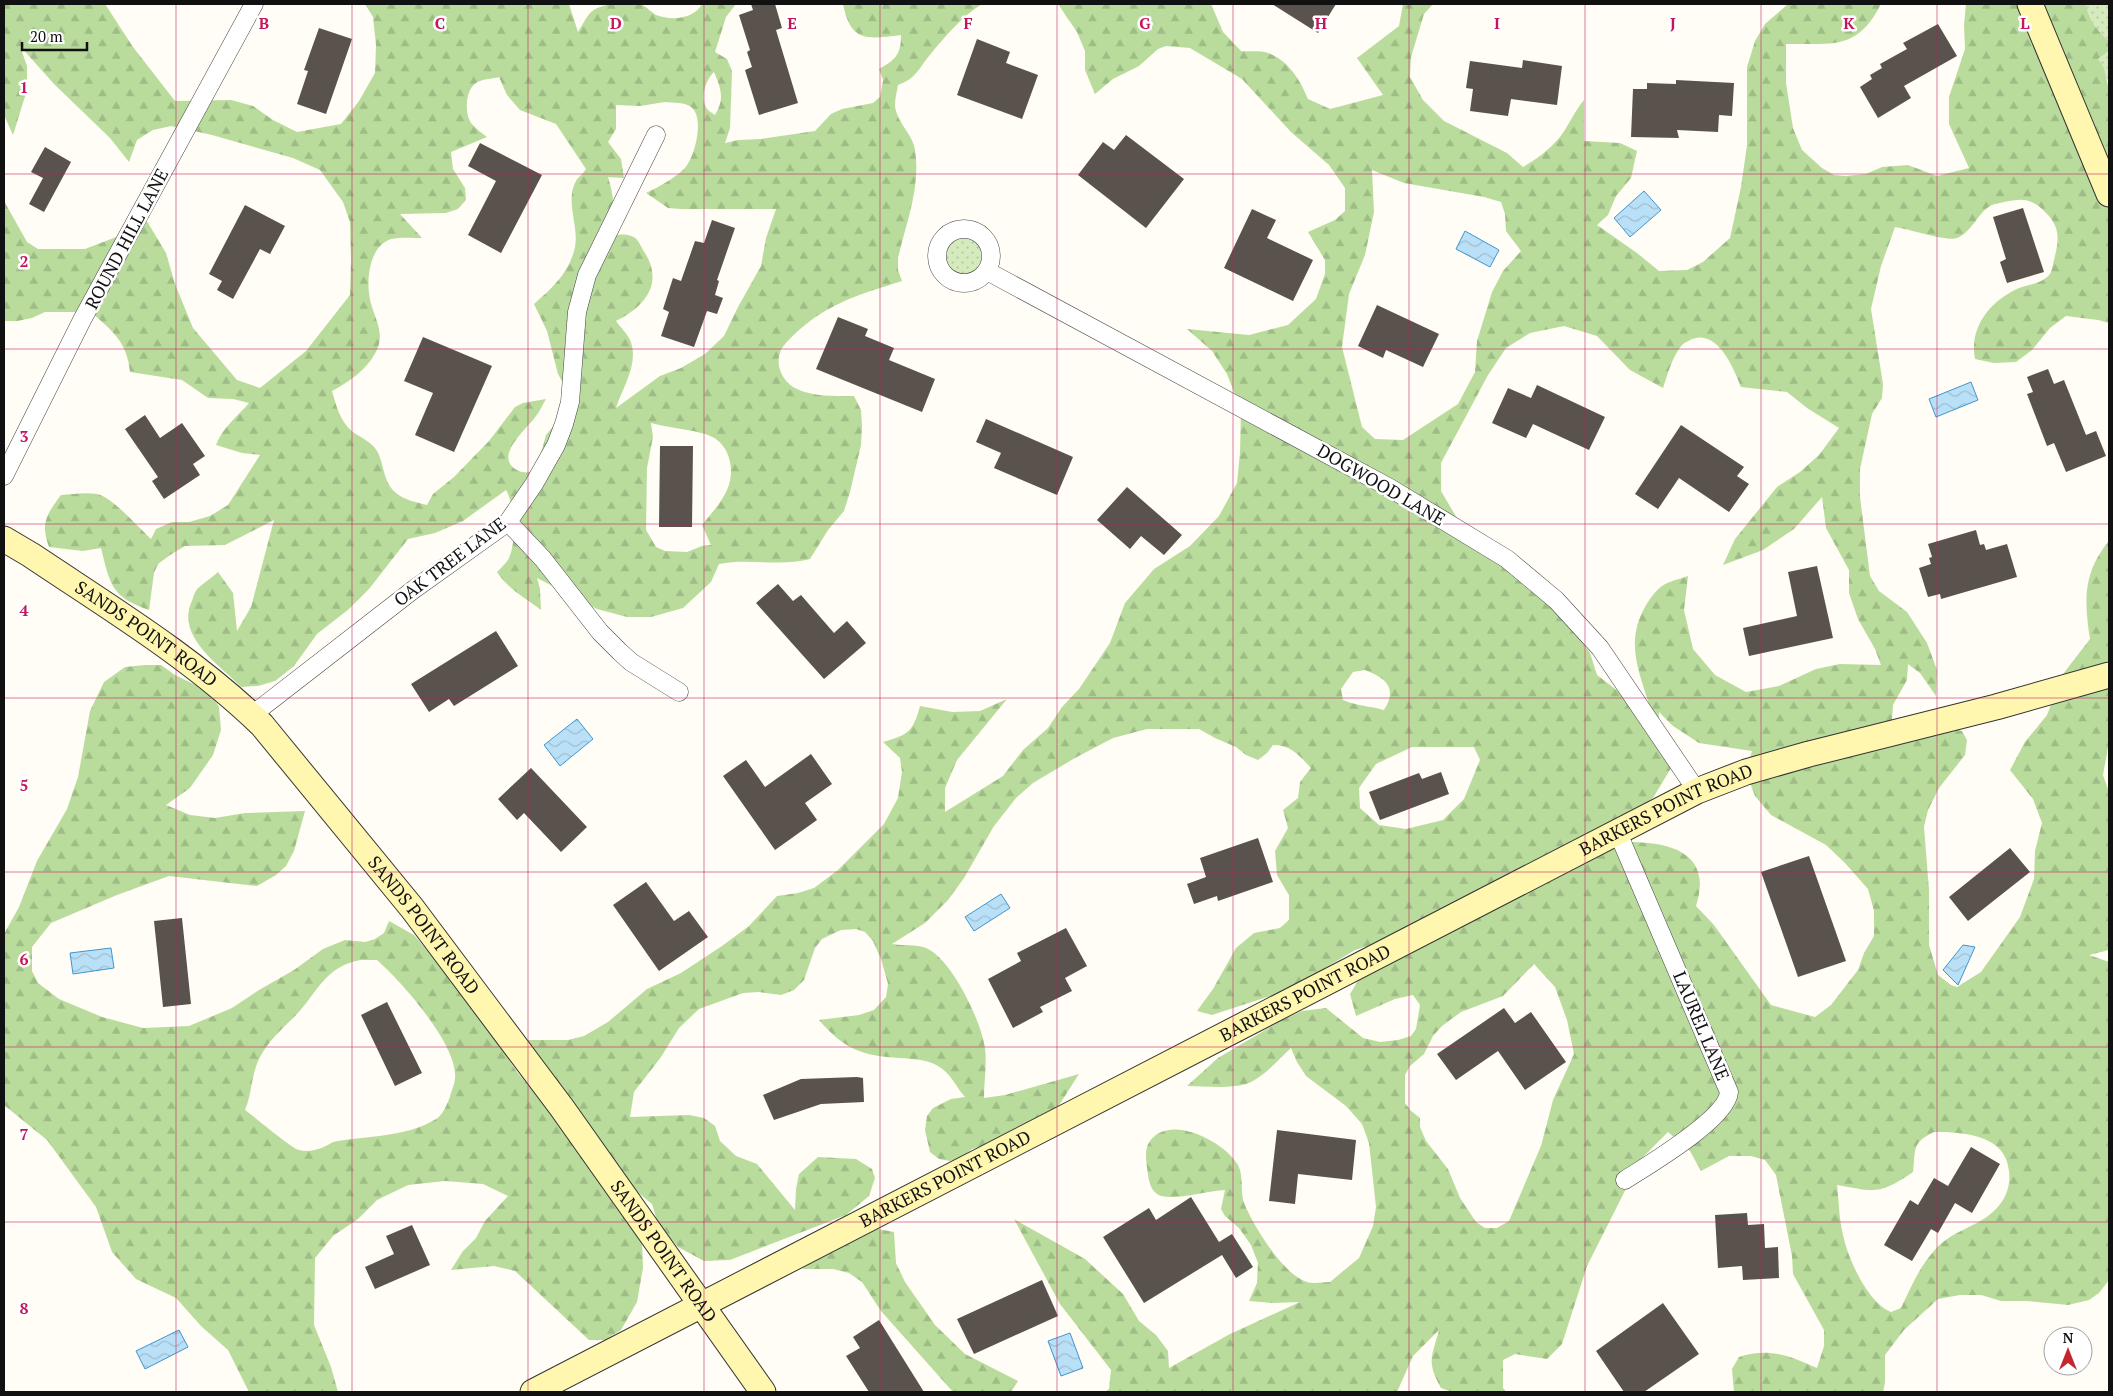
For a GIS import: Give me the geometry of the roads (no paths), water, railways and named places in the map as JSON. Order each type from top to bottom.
[{"type":"street","name":"ROUND HILL LANE","points":[[4,476],[82,320],[254,4]]},
{"type":"street","points":[[2030,4],[2109,194]]},
{"type":"street","name":"OAK TREE LANE","points":[[252,715],[413,590],[508,522],[534,484],[556,445],[570,402],[577,312],[587,275],[656,135]]},
{"type":"street","name":"DOGWOOD LANE","points":[[986,271],[1390,488],[1507,559],[1556,600],[1600,648],[1697,791]]},
{"type":"street","points":[[508,522],[543,559],[600,632],[620,652],[631,662],[680,692]]},
{"type":"street","name":"SANDS POINT ROAD","points":[[4,539],[31,555],[190,663],[236,700],[262,725],[418,916],[562,1108],[763,1392]]},
{"type":"street","name":"BARKERS POINT ROAD","points":[[533,1392],[1697,791],[1746,772],[1809,754],[2109,675]]},
{"type":"street","name":"LAUREL LANE","points":[[1618,833],[1729,1092],[1726,1103],[1712,1119],[1691,1136],[1625,1180]]},
{"type":"water","points":[[1644,191],[1661,210],[1630,237],[1614,218]]},
{"type":"water","points":[[1465,231],[1499,250],[1490,267],[1456,249]]},
{"type":"water","points":[[1971,382],[1978,400],[1936,417],[1929,399]]},
{"type":"water","points":[[577,719],[593,739],[560,766],[544,745]]},
{"type":"water","points":[[1001,894],[1010,908],[974,931],[965,917]]},
{"type":"water","points":[[1963,945],[1975,947],[1958,985],[1943,970]]},
{"type":"water","points":[[111,948],[114,968],[73,974],[70,953]]},
{"type":"water","points":[[179,1330],[188,1347],[145,1369],[136,1351]]},
{"type":"water","points":[[1070,1333],[1083,1368],[1061,1376],[1048,1341]]}]
